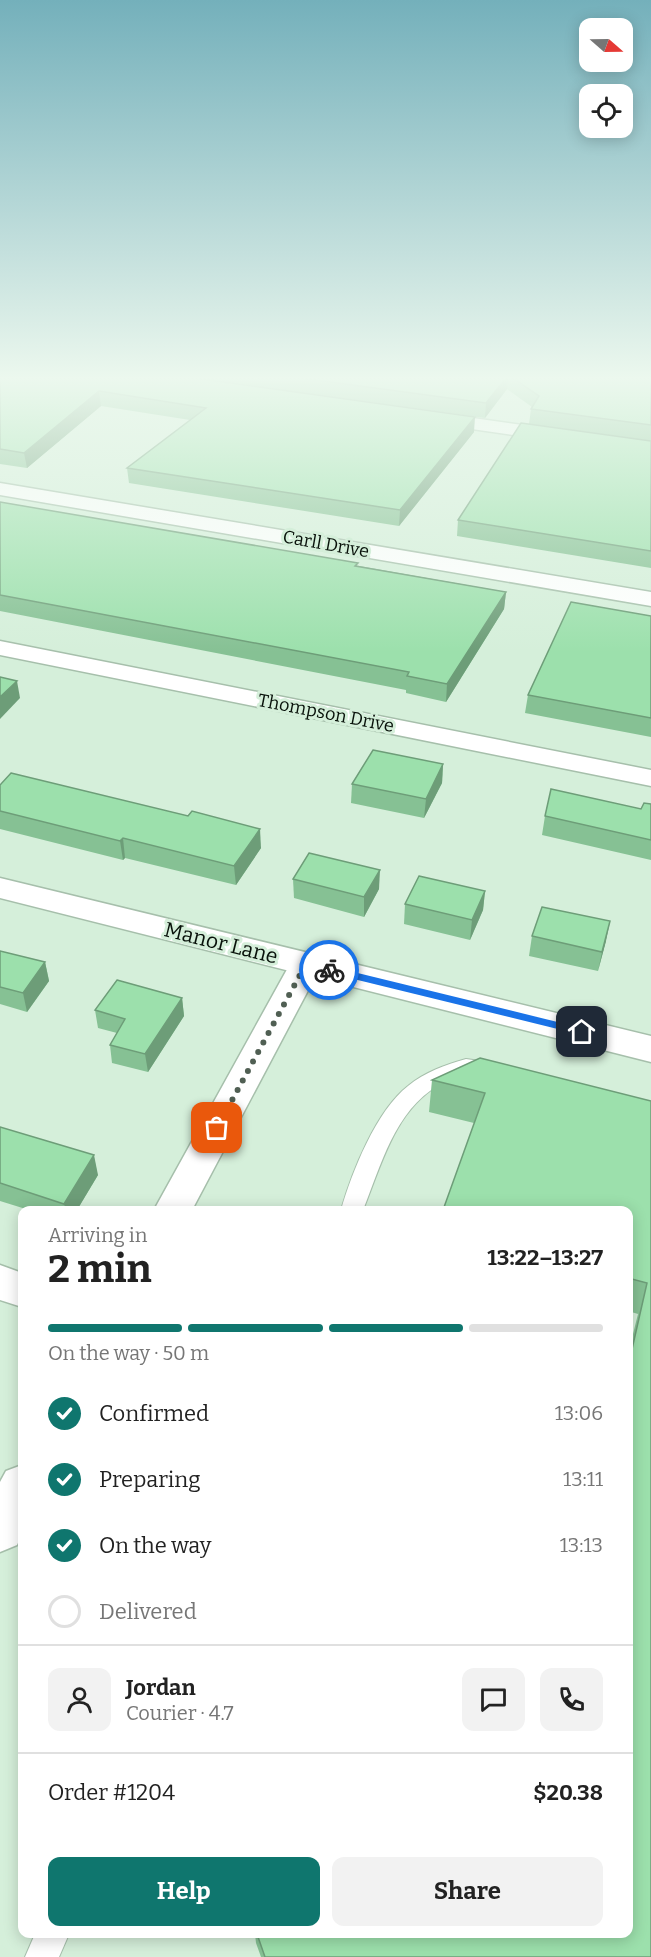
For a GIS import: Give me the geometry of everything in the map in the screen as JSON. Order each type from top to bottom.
[{"type":"street","name":"Carll Drive","points":[[0,489],[651,599]]},
{"type":"street","name":"Thompson Drive","points":[[0,648],[651,778]]},
{"type":"street","name":"Manor Lane","points":[[0,888],[651,1049]]},
{"type":"street","points":[[175,1206],[306,964]]},
{"type":"street","points":[[0,1282],[18,1289]]},
{"type":"street","points":[[0,1529],[18,1495]]},
{"type":"lane","points":[[354,1206],[395,1111],[411,1094],[437,1075],[471,1066],[505,1072]]},
{"type":"lane","points":[[42,1957],[50,1938]]},
{"type":"building","points":[[136,469],[433,469],[400,510]]},
{"type":"building","points":[[491,469],[651,469],[651,551],[458,520]]},
{"type":"building","points":[[0,502],[358,563],[355,566],[506,592],[447,684],[407,676],[409,672],[0,595]]},
{"type":"building","points":[[571,602],[651,616],[651,718],[528,695]]},
{"type":"building","points":[[0,677],[17,681],[0,697]]},
{"type":"building","points":[[373,750],[443,764],[426,799],[352,784]]},
{"type":"building","points":[[11,773],[188,816],[192,811],[260,829],[234,866],[123,838],[120,841],[0,811],[0,785]]},
{"type":"building","points":[[551,789],[641,809],[644,803],[651,804],[651,840],[545,816]]},
{"type":"building","points":[[309,853],[380,870],[364,897],[293,879]]},
{"type":"building","points":[[419,876],[485,891],[472,920],[405,904]]},
{"type":"building","points":[[542,907],[610,921],[602,952],[532,936]]},
{"type":"building","points":[[0,951],[45,962],[23,993],[0,987]]},
{"type":"building","points":[[117,980],[182,998],[145,1054],[110,1045],[125,1019],[95,1010]]},
{"type":"building","points":[[480,1058],[651,1101],[651,1957],[265,1957],[258,1938],[633,1938],[633,1345],[647,1283],[633,1279],[633,1206],[444,1206],[485,1093],[432,1080]]},
{"type":"building","points":[[0,1127],[94,1155],[64,1204],[0,1183]]},
{"type":"way so far","points":[[217,1128],[306,964],[329,970]]},
{"type":"route","points":[[329,970],[582,1032]]}]
